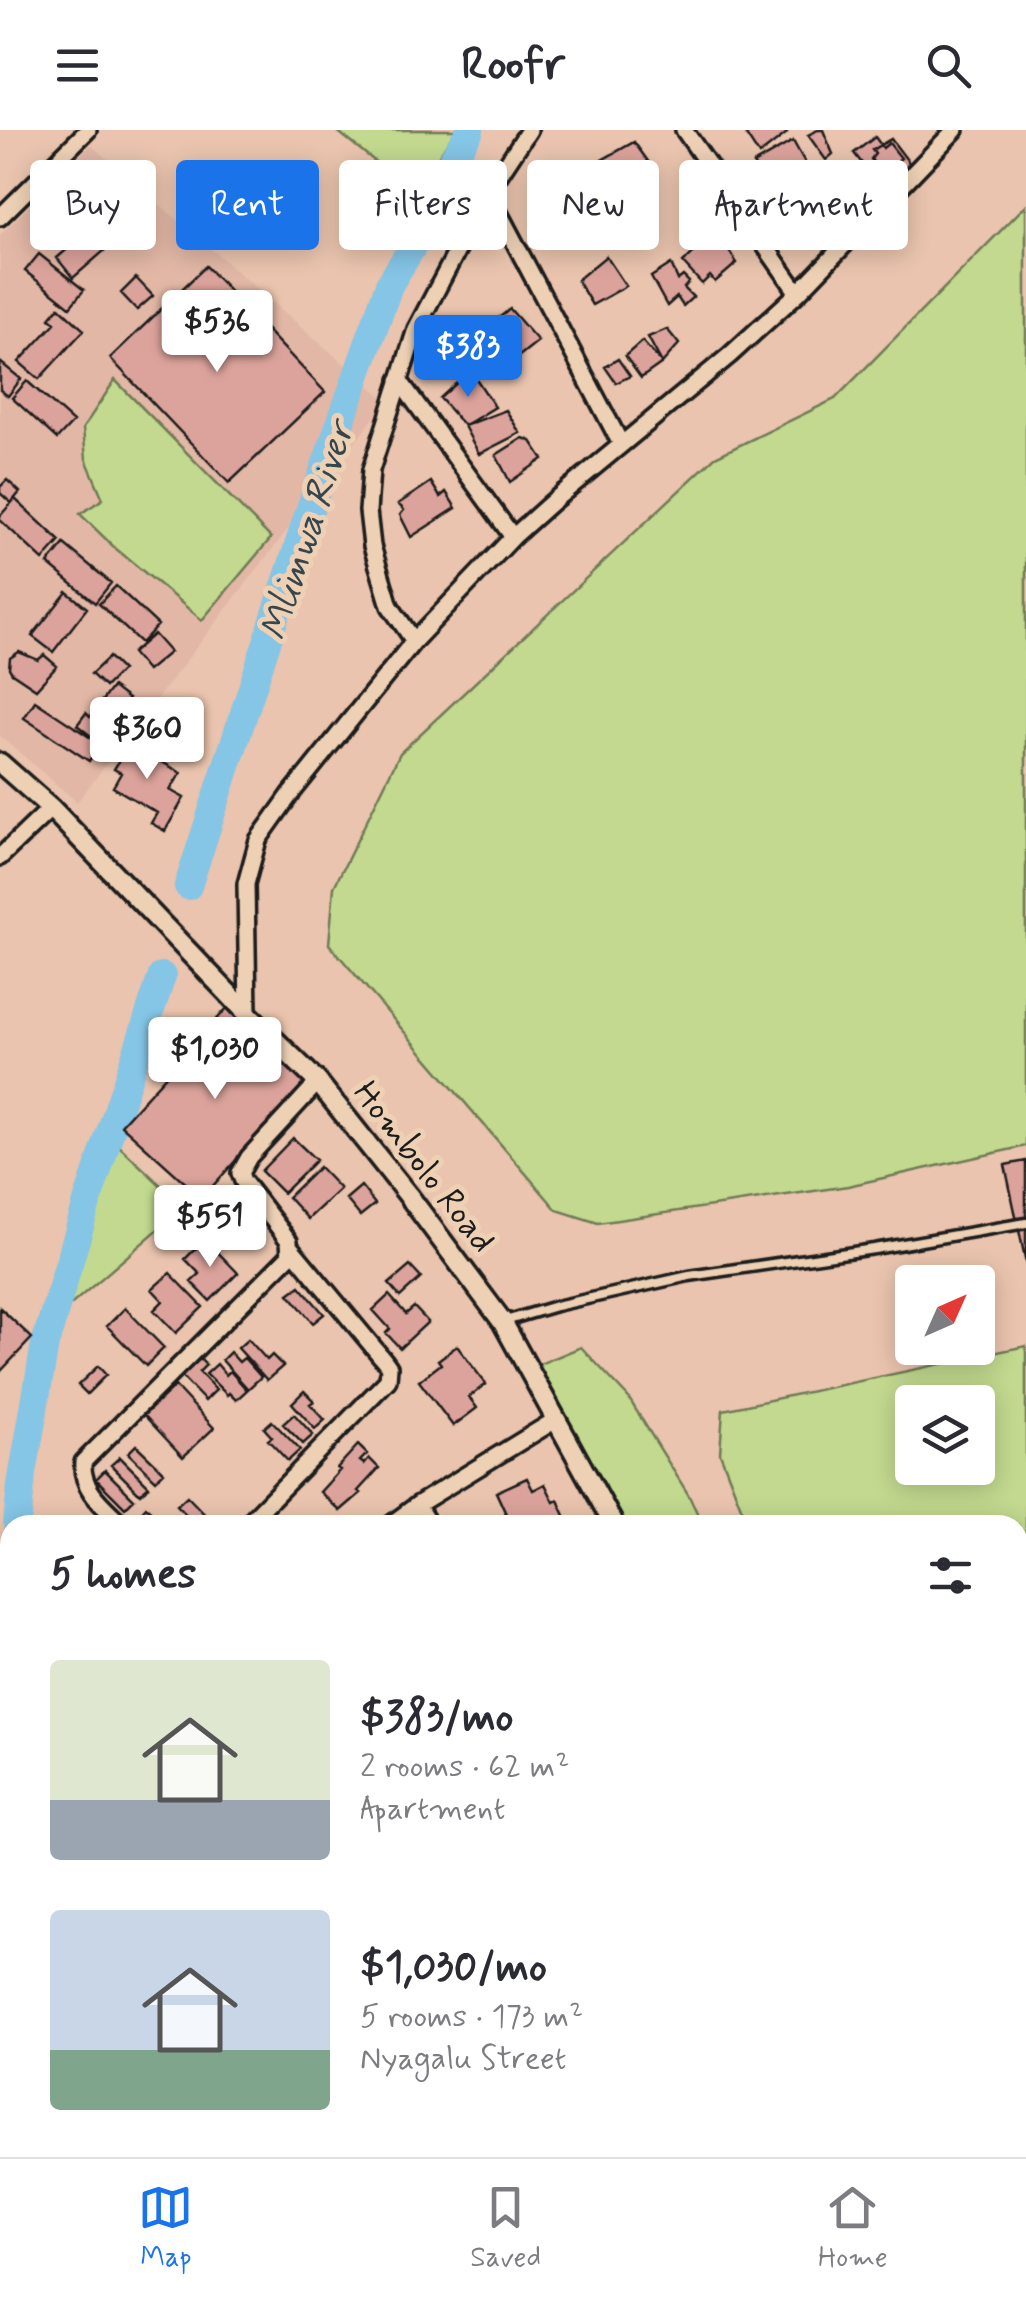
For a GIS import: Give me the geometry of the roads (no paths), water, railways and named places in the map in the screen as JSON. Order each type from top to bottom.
[{"type":"street","points":[[0,217],[88,130]]},
{"type":"street","points":[[507,163],[529,130]]},
{"type":"street","points":[[684,130],[798,293]]},
{"type":"street","points":[[248,1014],[246,884],[258,840],[290,795],[414,641],[513,537],[798,293],[955,130]]},
{"type":"street","points":[[507,228],[621,444]]},
{"type":"street","points":[[414,641],[390,606],[372,546],[368,511],[371,470],[416,330],[458,250]]},
{"type":"street","points":[[400,380],[513,537]]},
{"type":"street","name":"Hombolo Road","points":[[0,763],[50,808],[318,1082],[502,1322],[609,1515]]},
{"type":"street","points":[[0,857],[50,808]]},
{"type":"street","points":[[114,1515],[92,1494],[84,1477],[83,1462],[290,1255],[289,1240],[240,1173],[249,1157],[318,1082]]},
{"type":"street","points":[[256,1515],[388,1380],[384,1360],[291,1248]]},
{"type":"street","points":[[404,1515],[557,1419]]},
{"type":"street","points":[[417,1505],[423,1515]]},
{"type":"lane","points":[[502,1322],[689,1276],[874,1250],[1026,1222]]},
{"type":"waterway","name":"Mlimwa River","points":[[188,886],[311,506],[389,285],[416,241],[442,177],[470,130]]},
{"type":"waterway","name":"Mlimwa River","points":[[18,1515],[45,1344],[162,976]]},
{"type":"waterway","name":"Mlimwa River","points":[[0,1702],[0,1714]]}]
